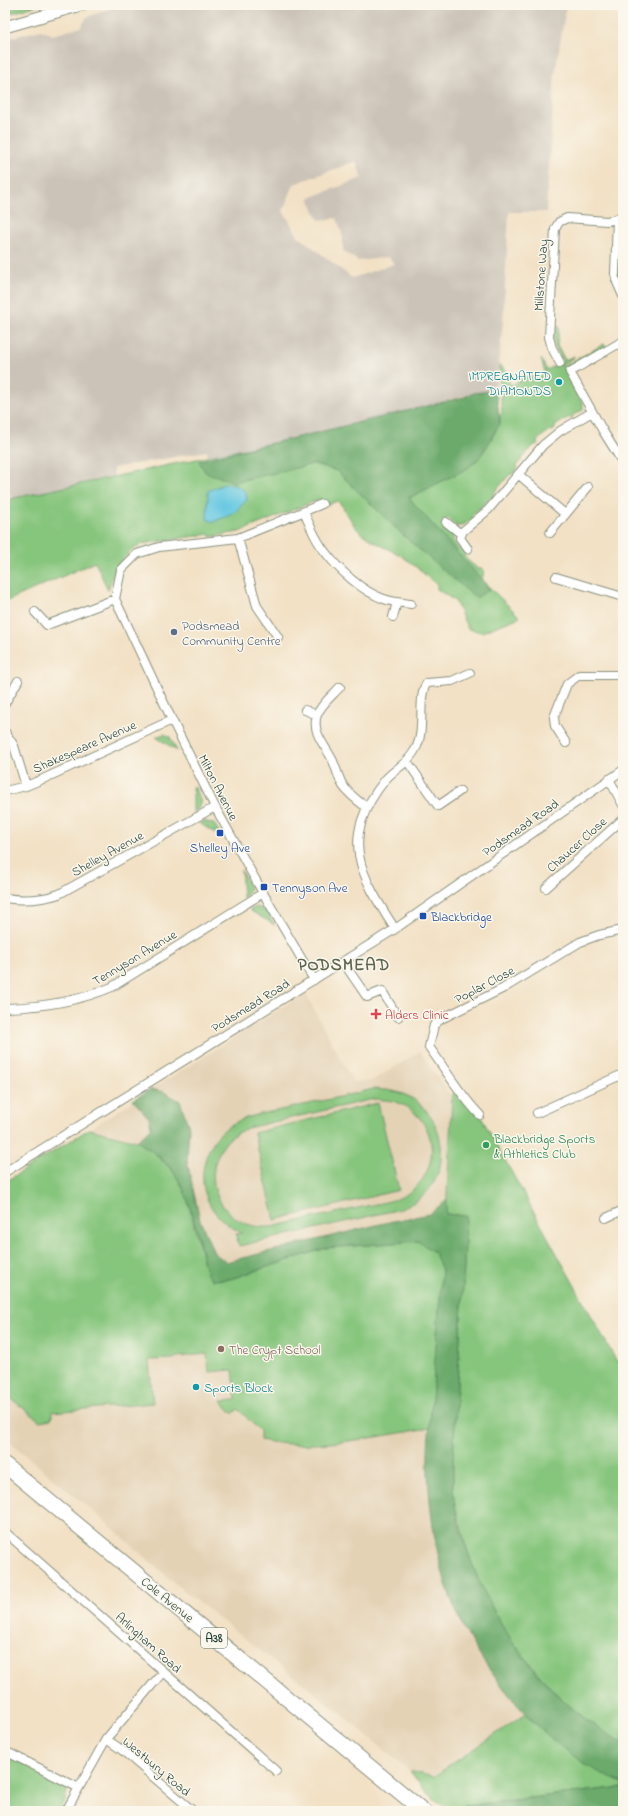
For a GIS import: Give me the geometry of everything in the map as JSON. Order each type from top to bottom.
[{"type":"highway","name":"Cole Avenue","points":[[5,1465],[423,1811]]},
{"type":"street","points":[[5,27],[81,5]]},
{"type":"street","name":"Millstone Way","points":[[560,363],[548,337],[555,229],[559,222],[567,218],[607,221],[620,216],[616,277],[623,296]]},
{"type":"street","points":[[623,341],[570,372],[623,463]]},
{"type":"street","points":[[468,550],[460,538],[461,534],[488,510],[552,436],[592,412]]},
{"type":"street","points":[[518,474],[565,514]]},
{"type":"street","points":[[550,532],[588,487]]},
{"type":"street","points":[[35,612],[47,625],[115,599],[121,570],[137,554],[159,547],[238,538],[322,504]]},
{"type":"street","points":[[304,512],[314,534],[326,553],[368,592],[385,599],[411,604]]},
{"type":"street","points":[[446,522],[461,534]]},
{"type":"street","points":[[238,538],[257,606],[278,637]]},
{"type":"street","points":[[556,577],[623,597]]},
{"type":"street","name":"Milton Avenue","points":[[115,599],[215,807],[314,980]]},
{"type":"street","points":[[393,617],[397,602]]},
{"type":"street","points":[[395,929],[367,883],[362,868],[358,845],[361,822],[366,807],[386,779],[407,761],[415,750],[422,732],[423,689],[427,683],[452,681],[470,673]]},
{"type":"street","points":[[566,743],[555,726],[554,716],[567,684],[579,675],[623,675]]},
{"type":"street","points":[[5,703],[18,681]]},
{"type":"street","points":[[340,687],[317,715],[316,725],[318,737],[332,760],[342,784],[348,792],[366,807]]},
{"type":"street","points":[[305,710],[317,715]]},
{"type":"street","name":"Shakespeare Avenue","points":[[5,791],[26,786],[172,720]]},
{"type":"street","points":[[5,732],[14,746],[26,786]]},
{"type":"street","points":[[407,761],[438,806],[460,791]]},
{"type":"street","name":"Podsmead Road","points":[[5,1172],[395,929],[623,770]]},
{"type":"street","points":[[608,779],[623,805]]},
{"type":"street","name":"Shelley Avenue","points":[[5,898],[25,900],[47,898],[59,894],[215,807]]},
{"type":"street","name":"Chaucer Close","points":[[546,888],[623,819]]},
{"type":"street","name":"Tennyson Avenue","points":[[5,1008],[64,1003],[87,997],[112,987],[263,893]]},
{"type":"street","name":"Poplar Close","points":[[480,1115],[466,1101],[457,1085],[429,1047],[434,1025],[441,1019],[504,988],[580,942],[599,935],[623,930]]},
{"type":"street","points":[[343,962],[367,998],[382,991],[398,1017]]},
{"type":"street","points":[[537,1113],[623,1074]]},
{"type":"street","points":[[606,1218],[623,1210]]},
{"type":"street","name":"Arlingham Road","points":[[5,1532],[276,1771]]},
{"type":"street","name":"Westbury Road","points":[[66,1811],[106,1739],[163,1672]]},
{"type":"street","name":"Westbury Road","points":[[106,1739],[122,1750],[193,1811]]},
{"type":"street","points":[[5,1742],[5,1751],[79,1788]]},
{"type":"shaded area","points":[[120,5],[547,5],[566,7],[555,73],[546,212],[509,212],[503,321],[496,390],[474,393],[377,419],[208,457],[207,451],[113,468],[114,476],[12,499],[10,494],[5,495],[5,39],[41,30],[53,35],[81,27],[87,17]],"holes":[[[356,161],[362,178],[309,198],[319,220],[337,218],[343,237],[343,251],[358,261],[389,257],[394,264],[352,278],[298,236],[283,211],[294,184]]]},
{"type":"shaded area","name":"The Crypt School","points":[[305,993],[353,1082],[371,1081],[420,1052],[452,1097],[446,1214],[429,1443],[443,1575],[461,1622],[474,1646],[487,1666],[525,1712],[521,1717],[433,1777],[410,1771],[324,1700],[180,1588],[100,1517],[5,1438],[5,1182]]},
{"type":"green space","points":[[5,5],[38,5],[5,15]]},
{"type":"green space","points":[[623,228],[623,288],[619,277],[614,279],[619,249],[622,247]]},
{"type":"green space","points":[[552,326],[559,327],[557,346],[565,360],[574,356],[562,365],[563,367],[604,344],[606,347],[564,370],[583,404],[583,410],[573,415],[572,419],[569,417],[555,426],[553,431],[549,430],[537,441],[538,444],[533,446],[517,465],[518,468],[513,474],[510,474],[493,494],[494,497],[490,498],[472,516],[473,518],[462,526],[456,526],[447,518],[442,524],[452,533],[457,547],[464,552],[465,558],[478,569],[484,570],[482,581],[409,498],[475,463],[487,447],[500,423],[500,416],[502,413],[499,365],[506,371],[510,385],[520,382],[519,379],[545,373],[541,359],[547,370],[563,362],[555,347]]},
{"type":"green space","points":[[496,390],[500,423],[479,458],[468,468],[409,498],[490,589],[476,598],[407,539],[337,471],[314,464],[234,482],[205,472],[199,461],[464,397],[474,393]]},
{"type":"green space","points":[[328,431],[520,617],[482,632],[468,629],[455,601],[437,589],[437,585],[403,557],[365,536],[353,524],[343,507],[337,501],[325,506],[320,499],[239,532],[210,537],[210,534],[142,544],[131,551],[119,563],[114,572],[108,590],[95,562],[5,602],[5,500]]},
{"type":"green space","points":[[164,734],[170,737],[177,751],[156,737]]},
{"type":"green space","points":[[194,786],[201,802],[198,809],[193,813],[193,787]]},
{"type":"green space","points":[[205,821],[214,824],[223,838],[199,823]]},
{"type":"green space","points":[[241,870],[250,887],[247,895],[243,899]]},
{"type":"green space","points":[[257,907],[265,910],[275,925],[249,910]]},
{"type":"green space","points":[[457,1085],[480,1115],[617,1362],[623,1359],[623,1787],[463,1806],[460,1811],[449,1811],[426,1792],[410,1771],[433,1777],[521,1717],[525,1712],[532,1721],[564,1701],[529,1663],[500,1623],[488,1601],[469,1555],[454,1500],[453,1475],[456,1401],[466,1216],[446,1214],[452,1097]]},
{"type":"green space","points":[[151,1089],[164,1092],[180,1101],[189,1127],[187,1161],[200,1220],[214,1253],[226,1262],[393,1221],[430,1214],[447,1199],[446,1214],[466,1216],[453,1463],[455,1508],[463,1539],[483,1589],[497,1616],[513,1642],[531,1666],[573,1709],[597,1727],[623,1743],[623,1783],[593,1769],[578,1759],[550,1738],[526,1714],[492,1674],[472,1644],[453,1605],[441,1568],[437,1549],[431,1510],[428,1472],[429,1436],[442,1270],[435,1253],[418,1241],[326,1248],[230,1279],[212,1280],[206,1272],[194,1221],[181,1184],[174,1173],[162,1160],[137,1141],[151,1127],[149,1118],[133,1100]]},
{"type":"green space","points":[[373,1089],[392,1091],[403,1094],[415,1100],[425,1109],[433,1120],[438,1132],[441,1146],[441,1159],[438,1173],[426,1193],[419,1199],[401,1209],[239,1246],[236,1234],[242,1233],[221,1219],[211,1207],[207,1200],[203,1183],[203,1169],[207,1154],[210,1147],[219,1135],[231,1125],[247,1118]],"holes":[[[374,1099],[401,1104],[416,1114],[426,1127],[431,1141],[431,1156],[427,1171],[419,1184],[406,1194],[390,1201],[271,1227],[254,1226],[239,1220],[227,1211],[218,1198],[214,1184],[214,1169],[219,1154],[229,1139],[235,1134],[247,1128]]]},
{"type":"green space","points":[[378,1103],[399,1190],[275,1220],[254,1133]]},
{"type":"green space","points":[[89,1129],[137,1141],[153,1152],[174,1172],[186,1194],[206,1272],[212,1280],[230,1279],[326,1248],[419,1241],[435,1253],[442,1270],[430,1428],[344,1442],[322,1444],[279,1443],[260,1440],[260,1431],[238,1409],[233,1414],[221,1401],[236,1400],[233,1370],[209,1372],[207,1354],[177,1357],[173,1359],[149,1360],[153,1403],[53,1412],[51,1419],[40,1421],[5,1394],[5,1182]]},
{"type":"green space","points":[[5,1754],[61,1783],[67,1791],[65,1802],[59,1811],[5,1811]]},
{"type":"green space","points":[[623,1787],[623,1808],[599,1811],[460,1811],[463,1806]]},
{"type":"water","points":[[224,484],[236,486],[246,492],[247,500],[233,514],[213,522],[207,519],[208,491]]},
{"type":"place","name":"IMPREGNATED DIAMONDS","points":[[559,382]]},
{"type":"place","name":"Podsmead Community Centre","points":[[174,632]]},
{"type":"place","name":"Shelley Ave","points":[[220,833]]},
{"type":"place","name":"Tennyson Ave","points":[[264,887]]},
{"type":"place","name":"Blackbridge","points":[[423,916]]},
{"type":"place","name":"Alders Clinic","points":[[376,1014]]},
{"type":"place","name":"Blackbridge Sports & Athletics Club","points":[[486,1145]]},
{"type":"place","name":"The Crypt School","points":[[221,1349]]},
{"type":"place","name":"Sports Block","points":[[196,1387]]},
{"type":"district","name":"PODSMEAD","points":[[344,964]]}]
